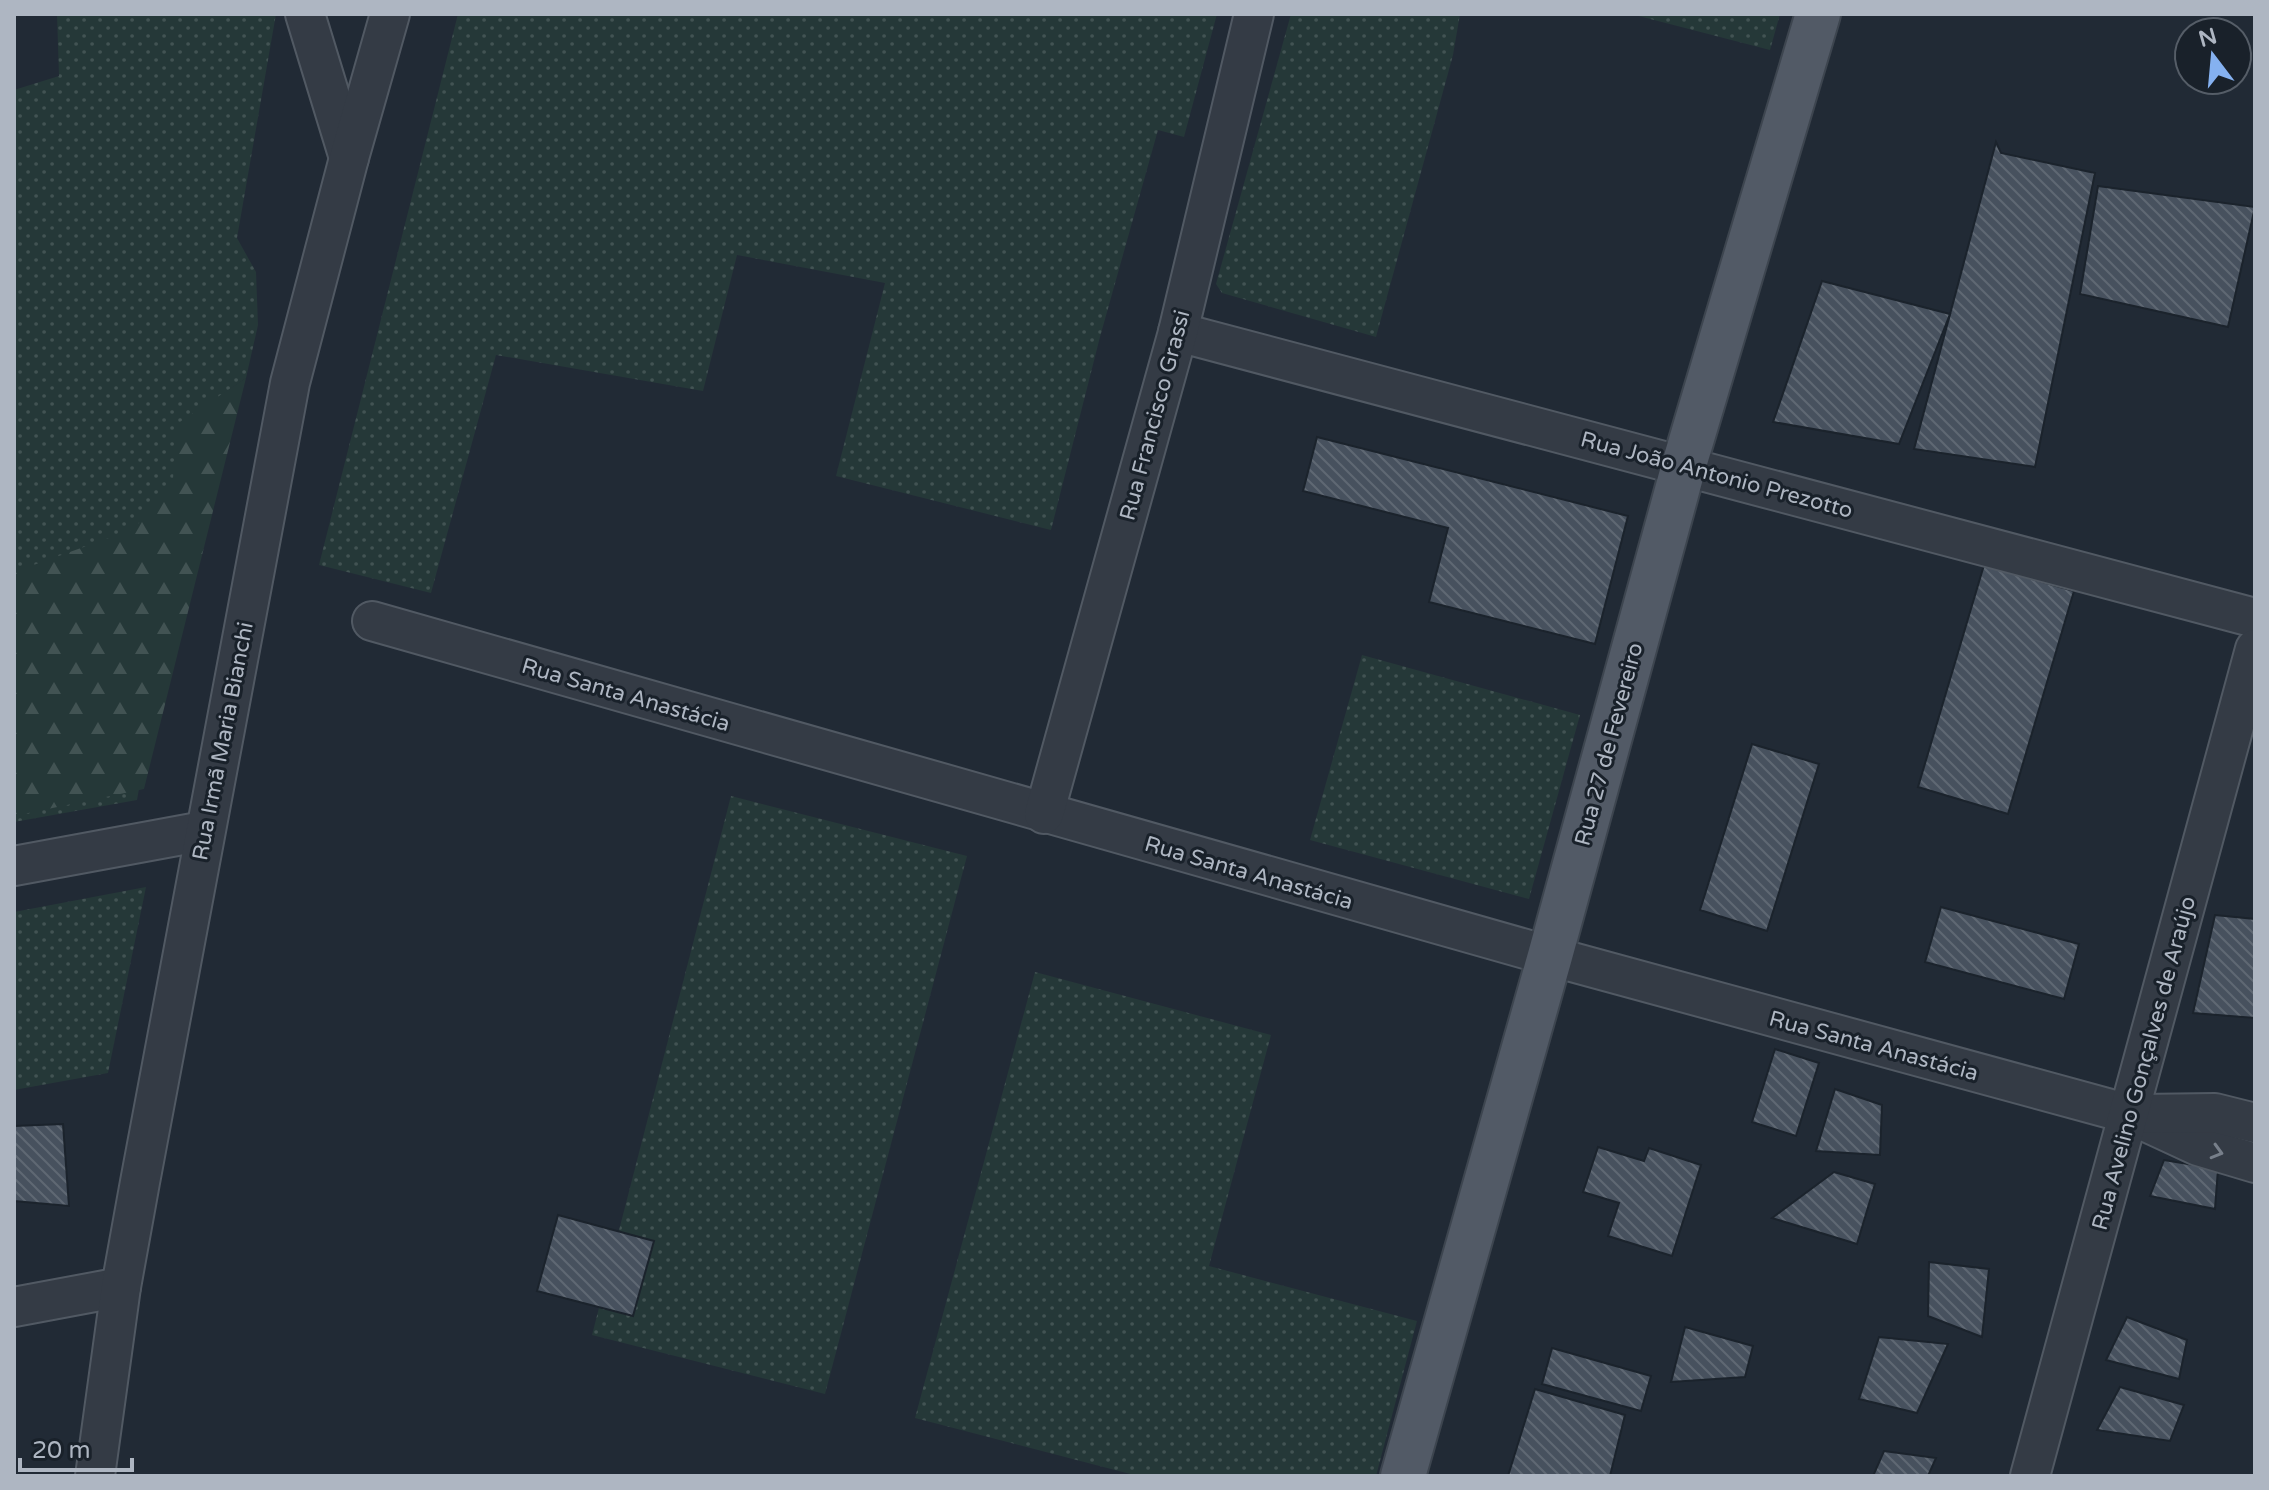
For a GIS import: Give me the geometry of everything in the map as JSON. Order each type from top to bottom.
[{"type":"main road","name":"Rua 27 de Fevereiro","points":[[1403,1476],[1684,465],[1818,14]]},
{"type":"street","points":[[305,14],[349,158]]},
{"type":"street","name":"Rua Irmã Maria Bianchi","points":[[95,1476],[121,1287],[290,383],[390,14]]},
{"type":"street","name":"Rua Francisco Grassi","points":[[1044,814],[1178,332],[1254,14]]},
{"type":"street","name":"Rua João Antonio Prezotto","points":[[1178,332],[2255,618]]},
{"type":"street","name":"Rua Santa Anastácia","points":[[372,621],[1550,956],[2129,1114],[2198,1146],[2255,1163]]},
{"type":"street","name":"Rua Avelino Gonçalves de Araújo","points":[[2030,1476],[2255,649]]},
{"type":"street","points":[[14,866],[204,831]]},
{"type":"street","name":"Rua Santa Anastácia","points":[[2129,1114],[2215,1113],[2255,1123]]},
{"type":"street","points":[[14,1307],[121,1287]]},
{"type":"green space","points":[[57,14],[276,14],[237,238],[256,272],[258,325],[246,378],[207,405],[137,800],[14,822],[14,90],[59,76]]},
{"type":"green space","points":[[458,14],[1217,14],[1184,137],[1158,130],[1100,337],[1051,530],[836,476],[885,283],[737,255],[703,391],[496,355],[431,593],[319,565]]},
{"type":"green space","points":[[1291,14],[1460,14],[1453,55],[1376,337],[1222,293],[1216,284]]},
{"type":"green space","points":[[1631,14],[1780,14],[1770,50]]},
{"type":"green space","points":[[246,378],[144,789],[14,816],[14,572],[134,529],[173,479],[177,424]]},
{"type":"green space","points":[[1362,655],[1580,715],[1529,899],[1310,840]]},
{"type":"green space","points":[[731,796],[967,856],[825,1394],[592,1335]]},
{"type":"green space","points":[[146,887],[108,1073],[14,1090],[14,912]]},
{"type":"green space","points":[[1035,972],[1271,1035],[1209,1266],[1417,1321],[1376,1476],[1138,1476],[915,1418]]},
{"type":"building","points":[[1996,142],[2001,153],[2095,173],[2035,467],[1914,449]]},
{"type":"building","points":[[2098,186],[2255,207],[2228,327],[2080,294]]},
{"type":"building","points":[[1822,281],[1950,314],[1899,444],[1773,422]]},
{"type":"building","points":[[1317,437],[1628,516],[1595,644],[1429,602],[1448,528],[1303,491]]},
{"type":"building","points":[[1984,565],[2074,591],[2008,814],[1918,787]]},
{"type":"building","points":[[1752,744],[1819,764],[1767,931],[1700,910]]},
{"type":"building","points":[[1941,907],[2079,944],[2064,999],[1925,962]]},
{"type":"building","points":[[2215,915],[2255,919],[2255,1018],[2193,1013]]},
{"type":"building","points":[[1775,1049],[1819,1063],[1796,1136],[1752,1122]]},
{"type":"building","points":[[1835,1089],[1882,1105],[1880,1155],[1816,1151]]},
{"type":"building","points":[[63,1124],[69,1206],[14,1201],[14,1126]]},
{"type":"building","points":[[1598,1147],[1644,1161],[1649,1148],[1701,1165],[1672,1256],[1608,1236],[1619,1203],[1583,1192]]},
{"type":"building","points":[[2164,1160],[2218,1169],[2215,1209],[2150,1196]]},
{"type":"building","points":[[1834,1172],[1875,1184],[1857,1244],[1772,1218]]},
{"type":"building","points":[[558,1215],[654,1241],[633,1316],[537,1291]]},
{"type":"building","points":[[1929,1262],[1989,1269],[1982,1337],[1928,1316]]},
{"type":"building","points":[[2127,1317],[2187,1340],[2179,1379],[2106,1360]]},
{"type":"building","points":[[1685,1327],[1753,1346],[1745,1377],[1671,1382]]},
{"type":"building","points":[[1879,1337],[1948,1344],[1917,1413],[1859,1399]]},
{"type":"building","points":[[1552,1348],[1651,1376],[1641,1411],[1542,1384]]},
{"type":"building","points":[[2120,1387],[2184,1405],[2170,1441],[2097,1430]]},
{"type":"building","points":[[1535,1389],[1625,1415],[1610,1476],[1508,1476]]},
{"type":"building","points":[[1884,1451],[1936,1458],[1928,1476],[1873,1476]]}]
